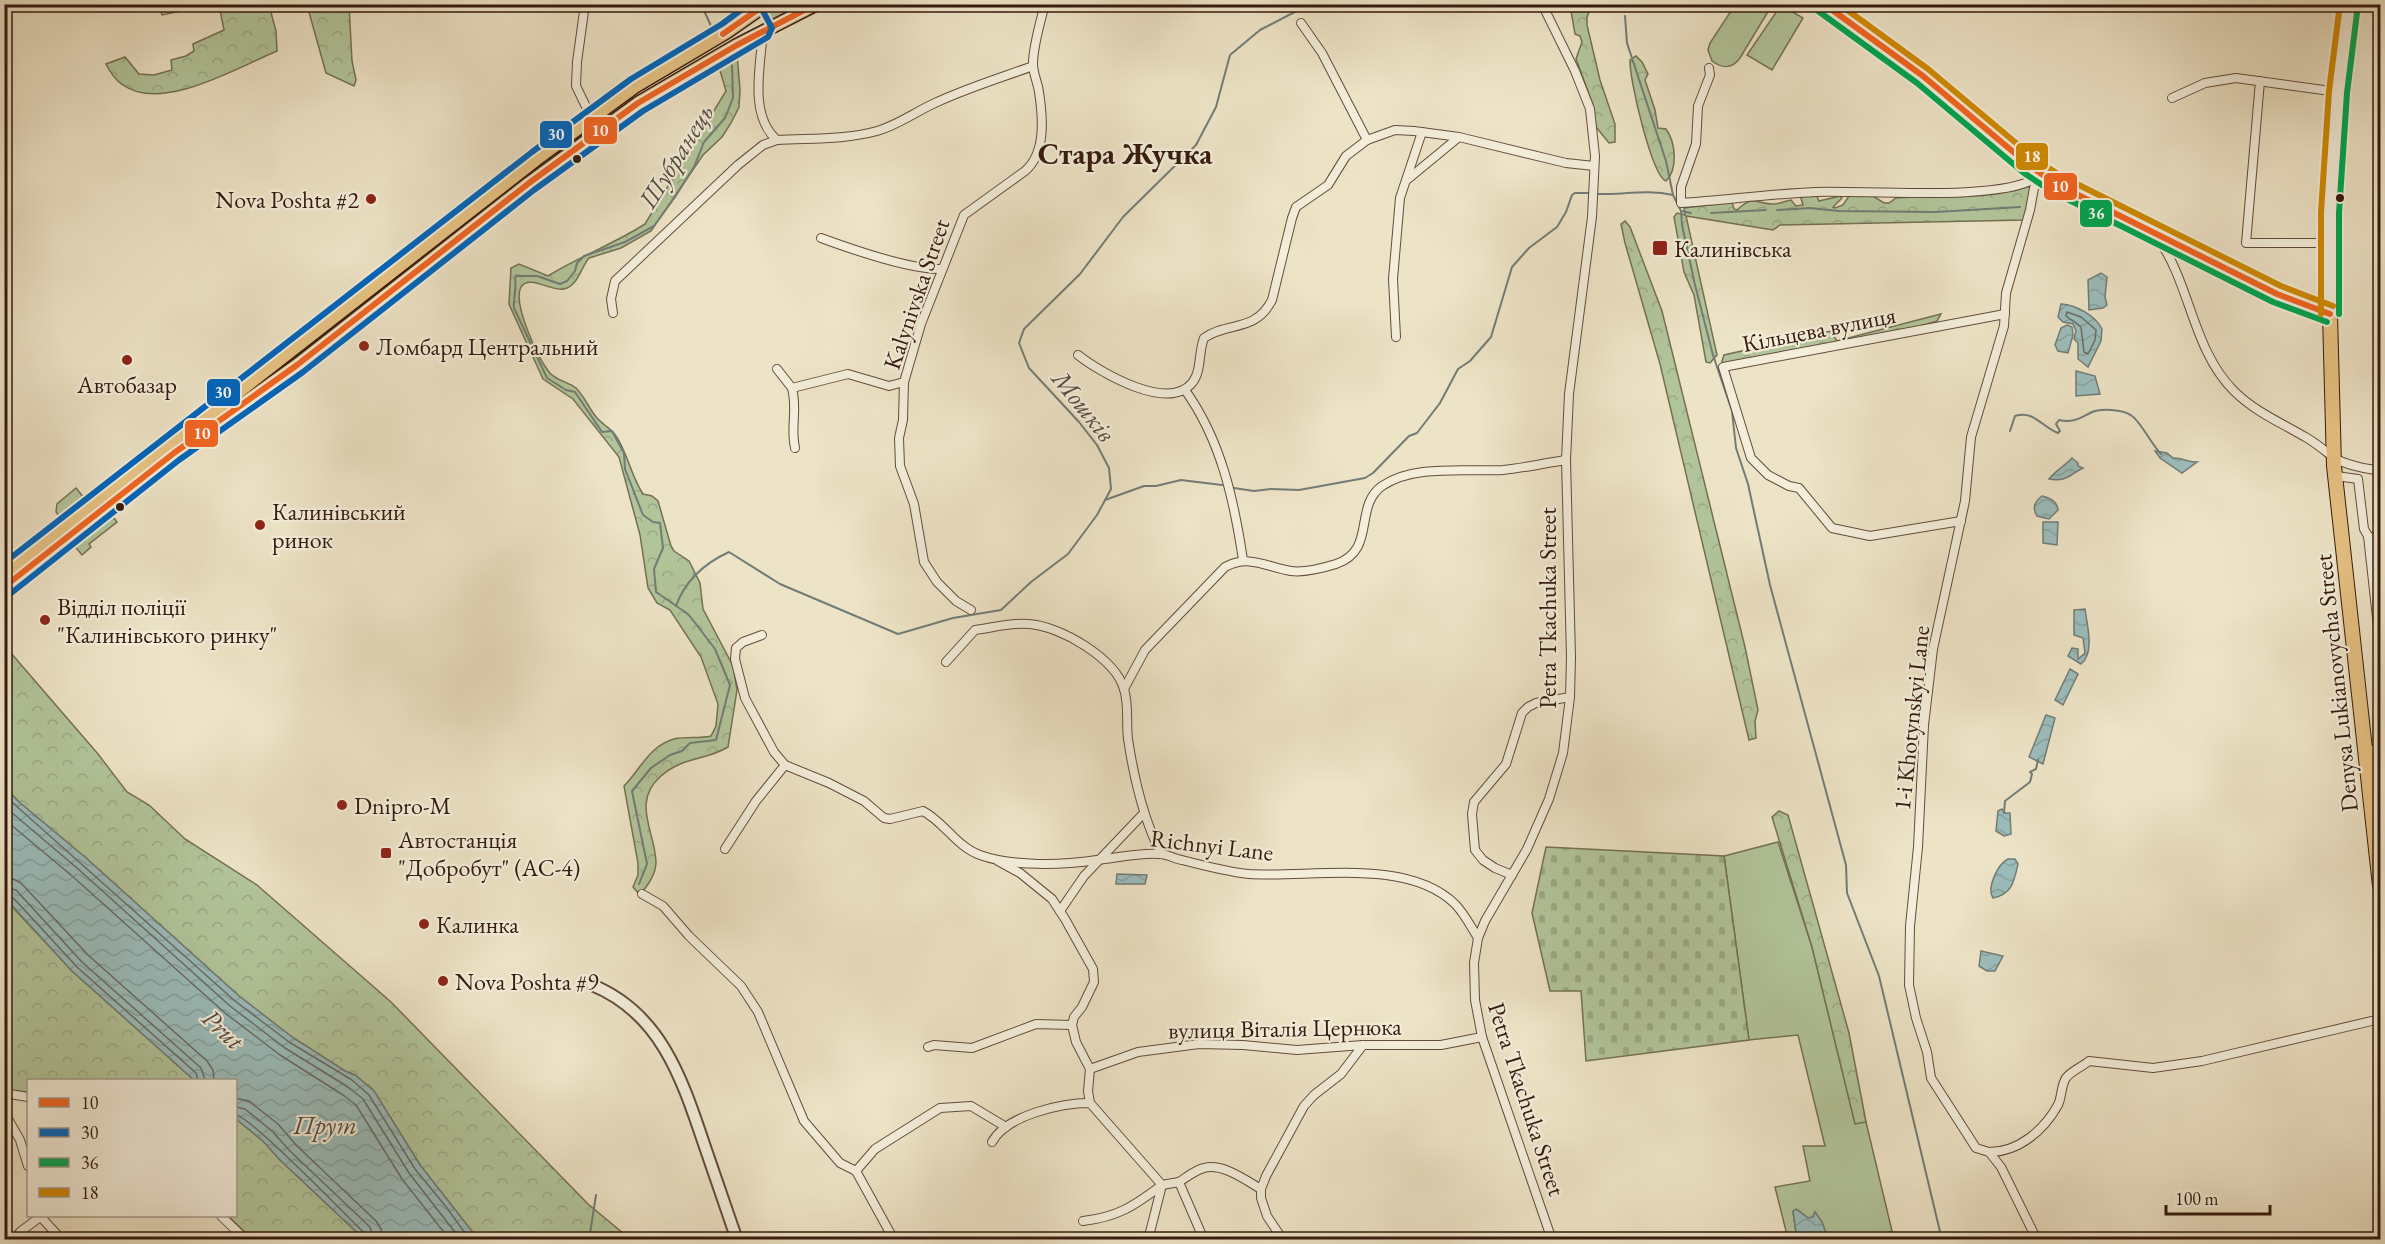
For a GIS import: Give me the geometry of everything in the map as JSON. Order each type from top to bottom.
[{"type":"highway","points":[[1823,4],[1923,76],[2041,175],[2277,294],[2330,314]]},
{"type":"highway","name":"Denysa Lukianovycha Street","points":[[2330,314],[2334,458],[2380,886]]},
{"type":"main road","points":[[4,587],[204,418],[592,119],[636,86],[727,32],[767,4]]},
{"type":"main road","points":[[4,575],[297,365],[529,183],[644,98],[764,30],[817,4]]},
{"type":"main road","points":[[2330,314],[2330,243],[2338,92],[2349,4]]},
{"type":"main road","points":[[754,12],[764,30]]},
{"type":"main road","points":[[636,86],[644,98]]},
{"type":"main road","points":[[592,985],[610,992],[629,1005],[651,1028],[670,1057],[686,1092],[737,1239]]},
{"type":"street","points":[[585,4],[576,86],[592,119]]},
{"type":"street","name":"Kalynivska Street","points":[[971,610],[956,601],[937,582],[924,562],[914,504],[900,466],[899,438],[903,420],[904,382],[921,324],[964,215],[1025,171],[1038,157],[1041,124],[1039,91],[1033,66],[1045,4]]},
{"type":"street","name":"Petra Tkachuka Street","points":[[1542,4],[1575,71],[1590,109],[1594,166],[1593,199],[1569,394],[1566,460],[1570,697],[1563,753],[1549,799],[1527,849],[1478,938],[1474,963],[1475,1000],[1482,1037],[1552,1239]]},
{"type":"street","points":[[1301,23],[1322,53],[1366,140]]},
{"type":"street","points":[[764,30],[758,108],[766,131],[777,140]]},
{"type":"street","points":[[614,313],[611,299],[615,281],[738,165],[763,145],[777,140],[806,140],[877,131],[973,87],[1033,66]]},
{"type":"street","points":[[1709,68],[1710,75],[1698,106],[1696,144],[1681,188],[1681,203],[1814,192],[1992,191],[2029,184],[2041,175]]},
{"type":"street","points":[[2172,98],[2216,80],[2236,78],[2338,92]]},
{"type":"street","points":[[2260,81],[2246,243],[2330,243]]},
{"type":"street","points":[[1078,355],[1111,376],[1154,392],[1168,394],[1185,390],[1193,381],[1198,369],[1204,338],[1250,323],[1267,309],[1272,300],[1296,207],[1328,185],[1346,156],[1366,140],[1395,130],[1459,136],[1566,163],[1594,166]]},
{"type":"street","points":[[1396,337],[1394,279],[1400,198],[1422,132]]},
{"type":"street","points":[[1407,180],[1459,136]]},
{"type":"street","name":"1-i Khotynskyi Lane","points":[[2037,1239],[2001,1167],[1989,1152],[1976,1148],[1931,1078],[1927,1052],[1916,1018],[1909,985],[1910,926],[1933,649],[1961,521],[1971,437],[2004,326],[2006,293],[2030,210],[2034,188],[2041,175]]},
{"type":"street","points":[[2155,233],[2172,259],[2203,345],[2222,377],[2234,391],[2256,410],[2326,450],[2334,458],[2370,470],[2380,470]]},
{"type":"street","points":[[821,238],[898,261],[942,269]]},
{"type":"street","name":"Кільцева вулиця","points":[[1961,521],[1870,536],[1832,528],[1799,488],[1789,486],[1768,475],[1751,458],[1724,367],[2005,314]]},
{"type":"street","points":[[777,369],[792,388],[796,404],[791,433],[795,448]]},
{"type":"street","points":[[792,388],[848,374],[890,386],[904,382]]},
{"type":"street","points":[[1185,390],[1206,428],[1225,472],[1237,519],[1243,560]]},
{"type":"street","points":[[1124,689],[1145,650],[1225,567],[1243,560],[1293,571],[1320,568],[1347,559],[1360,543],[1368,502],[1372,494],[1393,480],[1452,469],[1503,470],[1566,460]]},
{"type":"street","points":[[2336,476],[2358,479],[2364,529],[2368,536],[2380,645]]},
{"type":"street","points":[[2368,536],[2380,542]]},
{"type":"street","points":[[946,662],[975,630],[1029,624],[1043,627],[1088,647],[1110,664],[1124,689],[1128,739],[1144,813],[1161,854]]},
{"type":"street","points":[[725,849],[756,801],[785,765],[774,752],[745,698],[735,658],[736,648],[743,642],[762,635]]},
{"type":"street","points":[[1512,875],[1483,860],[1475,850],[1472,814],[1474,802],[1506,764],[1522,713],[1528,706],[1570,697]]},
{"type":"street","points":[[2366,750],[2380,750]]},
{"type":"street","name":"Richnyi Lane","points":[[785,765],[838,787],[864,801],[884,818],[890,819],[923,811],[967,848],[979,855],[992,858],[1037,864],[1070,864],[1161,854],[1248,874],[1375,873],[1393,875],[1435,891],[1455,903],[1478,938]]},
{"type":"street","points":[[1060,911],[1069,895],[1098,860],[1144,813]]},
{"type":"street","points":[[992,858],[1036,884],[1052,899],[1093,969],[1094,982],[1082,1007],[1074,1017],[1072,1025],[1076,1042],[1090,1069],[1088,1091],[1090,1103],[1162,1185]]},
{"type":"street","points":[[642,894],[663,906],[689,936],[741,986],[758,1012],[804,1121],[840,1162],[856,1171],[894,1239]]},
{"type":"street","points":[[1989,1152],[2001,1152],[2014,1148],[2038,1132],[2059,1104],[2066,1079],[2089,1061],[2153,1068],[2202,1061],[2380,1019]]},
{"type":"street","points":[[928,1047],[934,1045],[972,1048],[1036,1024],[1072,1025]]},
{"type":"street","name":"вулиця Віталія Цернюка","points":[[1090,1069],[1138,1052],[1199,1044],[1297,1050],[1442,1045],[1482,1037]]},
{"type":"street","points":[[1283,1239],[1267,1216],[1261,1198],[1261,1189],[1304,1106],[1341,1074],[1363,1046]]},
{"type":"street","points":[[4,1093],[27,1097]]},
{"type":"street","points":[[992,1142],[997,1132],[1019,1119],[1061,1105],[1090,1103]]},
{"type":"street","points":[[856,1171],[875,1149],[940,1108],[971,1106],[1006,1127]]},
{"type":"street","points":[[4,1112],[20,1140],[27,1163]]},
{"type":"street","points":[[1083,1221],[1123,1212],[1162,1185],[1179,1182],[1197,1170],[1212,1167],[1236,1174],[1261,1189]]},
{"type":"street","points":[[1179,1182],[1204,1239]]},
{"type":"street","points":[[1148,1239],[1162,1185]]},
{"type":"street","points":[[15,1239],[39,1217]]},
{"type":"street","points":[[41,1217],[62,1239]]},
{"type":"street","points":[[222,1217],[246,1239]]},
{"type":"green space","points":[[159,4],[211,5],[162,15]]},
{"type":"green space","points":[[219,5],[269,5],[276,31],[277,51],[200,84],[179,91],[158,94],[139,92],[123,85],[109,70],[106,64],[125,57],[139,74],[154,75],[172,70],[171,60],[186,56],[194,51],[193,44],[224,30]]},
{"type":"green space","points":[[307,5],[349,5],[352,61],[356,80],[354,86],[326,73]]},
{"type":"green space","points":[[774,5],[803,5],[766,22],[762,14]]},
{"type":"green space","points":[[1570,5],[1592,5],[1587,17],[1587,25],[1600,80],[1615,124],[1615,142],[1609,143],[1596,127],[1593,105],[1576,59],[1582,42],[1580,36],[1575,34]]},
{"type":"green space","points":[[1735,5],[1772,5],[1740,58],[1731,66],[1724,66],[1712,61],[1708,50],[1710,43]]},
{"type":"green space","points":[[1781,5],[1803,18],[1772,70],[1747,55]]},
{"type":"green space","points":[[737,54],[739,107],[722,137],[703,155],[651,231],[621,248],[589,258],[569,287],[559,289],[529,282],[521,287],[519,295],[523,317],[544,365],[552,375],[576,388],[597,418],[616,436],[643,494],[652,496],[658,501],[671,546],[674,551],[689,561],[700,583],[703,609],[733,666],[737,690],[728,747],[678,765],[661,776],[647,796],[647,817],[655,850],[656,867],[653,876],[640,895],[633,887],[638,875],[638,863],[624,786],[651,753],[665,742],[679,738],[711,736],[716,726],[718,704],[701,657],[670,610],[657,603],[648,588],[640,535],[619,457],[573,399],[543,379],[509,304],[511,268],[519,264],[548,276],[645,224],[726,91],[719,67]]},
{"type":"green space","points":[[1636,56],[1648,74],[1645,80],[1655,110],[1658,128],[1666,129],[1674,148],[1674,163],[1666,181],[1654,163],[1637,105],[1630,60]]},
{"type":"green space","points":[[2026,186],[2032,188],[2025,220],[1780,225],[1773,230],[1686,216],[1717,355],[1710,363],[1706,362],[1694,295],[1684,272],[1674,217],[1677,213],[1685,215],[1684,208],[1732,202],[1734,209],[1737,210],[1750,201],[1773,204],[1791,200],[1796,206],[1803,205],[1800,195],[1816,194],[1819,201],[1840,196],[1842,198],[1833,207],[1835,208],[1843,205],[1849,196],[1873,196],[1884,203],[1889,203],[1896,198],[1992,192]]},
{"type":"green space","points":[[1625,221],[1630,227],[1662,311],[1745,647],[1758,710],[1755,721],[1756,738],[1749,740],[1660,364],[1625,243],[1621,224]]},
{"type":"green space","points":[[1941,314],[1937,321],[1914,328],[1723,365],[1722,361],[1724,355],[1831,331],[1837,341]]},
{"type":"green space","points":[[76,488],[84,498],[60,517],[56,512],[57,504]]},
{"type":"green space","points":[[110,513],[117,522],[89,544],[91,547],[82,555],[71,542]]},
{"type":"green space","points":[[4,645],[98,754],[127,792],[149,805],[185,839],[257,885],[391,1002],[588,1204],[630,1239],[478,1239],[420,1165],[374,1091],[355,1075],[292,1037],[239,996],[86,858],[19,802],[5,787]]},
{"type":"green space","points":[[1779,811],[1788,815],[1849,1033],[1866,1122],[1855,1124],[1812,947],[1772,817]]},
{"type":"green space","points":[[1778,842],[1812,947],[1855,1123],[1866,1122],[1892,1231],[1885,1234],[1886,1239],[1828,1239],[1822,1222],[1815,1212],[1813,1217],[1808,1218],[1798,1210],[1793,1212],[1797,1239],[1788,1239],[1775,1187],[1810,1181],[1803,1146],[1825,1146],[1798,1035],[1749,1040],[1724,856]]},
{"type":"green space","points":[[1546,847],[1724,856],[1749,1040],[1586,1061],[1581,991],[1550,991],[1532,913]]},
{"type":"green space","points":[[4,898],[72,971],[193,1079],[27,1079],[27,1092],[5,1091],[8,1053],[4,1041]]},
{"type":"green space","points":[[237,1120],[263,1141],[364,1239],[252,1239],[229,1217],[237,1217]]},
{"type":"water","points":[[2101,273],[2107,277],[2105,297],[2107,305],[2103,308],[2089,310],[2088,280]]},
{"type":"water","points":[[2061,304],[2073,306],[2084,312],[2095,319],[2102,329],[2101,341],[2088,367],[2078,359],[2078,343],[2074,339],[2076,331],[2073,324],[2063,322],[2058,317]]},
{"type":"water","points":[[2067,325],[2072,327],[2073,335],[2068,353],[2058,351],[2055,345],[2061,328]]},
{"type":"water","points":[[2076,371],[2095,376],[2100,394],[2076,396]]},
{"type":"water","points":[[2155,451],[2167,453],[2173,458],[2197,462],[2182,473],[2160,458]]},
{"type":"water","points":[[2072,458],[2078,466],[2083,468],[2064,479],[2049,479],[2055,473]]},
{"type":"water","points":[[2042,496],[2053,500],[2058,510],[2049,519],[2037,516],[2035,513],[2035,505]]},
{"type":"water","points":[[2043,522],[2058,522],[2057,545],[2043,543]]},
{"type":"water","points":[[2085,609],[2089,646],[2088,653],[2081,664],[2068,656],[2072,648],[2078,649],[2078,659],[2085,653],[2083,638],[2074,635],[2074,610]]},
{"type":"water","points":[[2070,669],[2078,674],[2063,705],[2055,700]]},
{"type":"water","points":[[2046,715],[2055,718],[2043,764],[2029,757]]},
{"type":"water","name":"Прут","points":[[4,787],[239,996],[292,1037],[355,1075],[374,1091],[420,1165],[478,1239],[364,1239],[263,1141],[237,1120],[237,1079],[193,1079],[72,971],[5,898]]},
{"type":"water","points":[[2002,809],[2004,813],[2010,813],[2011,834],[2004,836],[1996,831],[1998,811]]},
{"type":"water","points":[[2008,859],[2015,859],[2018,864],[2013,882],[2004,894],[1993,898],[1991,888],[1994,877],[2000,866]]},
{"type":"water","points":[[1117,874],[1147,875],[1145,884],[1116,884]]},
{"type":"water","points":[[1981,951],[2003,956],[1995,971],[1987,971],[1979,966]]},
{"type":"water","points":[[1796,1209],[1808,1218],[1813,1217],[1815,1212],[1822,1222],[1828,1239],[1797,1239],[1793,1211]]},
{"type":"waterway","name":"Шубранець","points":[[701,4],[711,26]]},
{"type":"waterway","name":"Мошків","points":[[676,606],[690,581],[704,567],[729,552],[780,584],[898,634],[953,618],[1001,610],[1031,582],[1068,554],[1097,515],[1111,489],[1109,468],[1097,445],[1079,422],[1029,368],[1019,343],[1024,329],[1080,274],[1123,217],[1196,145],[1216,107],[1230,55],[1260,30],[1310,4]]},
{"type":"waterway","points":[[1625,16],[1627,43],[1666,161],[1673,195]]},
{"type":"waterway","name":"Шубранець","points":[[639,884],[647,864],[632,791],[651,768],[670,755],[682,751],[690,743],[716,740],[730,685],[715,649],[696,624],[688,614],[656,592],[654,569],[663,548],[660,523],[653,522],[643,515],[625,469],[624,453],[612,431],[602,432],[575,392],[566,390],[547,378],[514,308],[515,279],[516,276],[537,276],[560,284],[567,281],[575,271],[577,263],[584,256],[625,242],[654,226],[694,167],[704,142],[725,118],[733,98],[732,66],[727,56]]},
{"type":"waterway","points":[[1234,488],[1254,491],[1299,490],[1365,478],[1373,473],[1409,436],[1417,433],[1440,403],[1458,369],[1470,361],[1491,337],[1512,267],[1529,248],[1557,227],[1572,195],[1590,193]]},
{"type":"waterway","points":[[1596,194],[1663,193],[1673,195],[1681,211],[1691,213]]},
{"type":"waterway","points":[[1777,210],[1810,208],[1839,211],[1936,212],[2020,207]]},
{"type":"waterway","points":[[1711,213],[1765,210]]},
{"type":"waterway","points":[[1681,211],[1695,285],[1713,355],[1732,411],[1736,448],[1748,484],[1770,585],[1846,865],[1847,893],[1879,976],[1942,1240]]},
{"type":"waterway","points":[[2010,431],[2015,416],[2033,417],[2058,433],[2060,431],[2056,424],[2059,420],[2075,420],[2100,410],[2111,410],[2128,414],[2135,419],[2161,454]]},
{"type":"waterway","points":[[1105,500],[1144,486],[1156,486],[1181,480],[1222,485]]},
{"type":"waterway","points":[[2004,813],[2005,801],[2030,782],[2032,774],[2030,772],[2036,769],[2038,760]]},
{"type":"waterway","name":"Шубранець","points":[[589,1240],[596,1195]]},
{"type":"transit line","name":"30","points":[[4,563],[532,152],[631,79],[722,24],[749,4]]},
{"type":"transit line","name":"30","points":[[10,594],[179,460],[303,372],[534,190],[643,111],[768,37],[772,28],[759,4]]},
{"type":"transit line","name":"10","points":[[723,34],[766,4]]},
{"type":"transit line","name":"10","points":[[4,587],[174,453],[297,365],[529,183],[638,103],[737,45],[816,4]]},
{"type":"transit line","name":"10","points":[[1824,4],[1923,76],[2030,166],[2056,184],[2277,294],[2330,314]]},
{"type":"transit line","name":"18","points":[[1839,4],[1928,69],[2035,159],[2061,176],[2281,286],[2333,306]]},
{"type":"transit line","name":"18","points":[[2321,314],[2321,212],[2329,91],[2340,4]]},
{"type":"transit line","name":"36","points":[[2339,314],[2339,213],[2347,93],[2358,5]]},
{"type":"transit line","name":"36","points":[[1818,11],[1917,83],[2024,173],[2051,191],[2273,302],[2327,322]]},
{"type":"place","name":"Nova Poshta #2","points":[[371,199]]},
{"type":"place","name":"Калинівська","points":[[1660,248]]},
{"type":"place","name":"Ломбард Центральний","points":[[364,346]]},
{"type":"place","name":"Автобазар","points":[[127,360]]},
{"type":"place","name":"Калинівський ринок","points":[[260,525]]},
{"type":"place","name":"Відділ поліції \"Калинівського ринку\"","points":[[45,620]]},
{"type":"place","name":"Dnipro-M","points":[[342,805]]},
{"type":"place","name":"Автостанція \"Добробут\" (АС-4)","points":[[386,853]]},
{"type":"place","name":"Калинка","points":[[424,924]]},
{"type":"place","name":"Nova Poshta #9","points":[[443,981]]},
{"type":"district","name":"Стара Жучка","points":[[1125,153]]},
{"type":"water label","name":"Prut","points":[[223,1029]]}]
